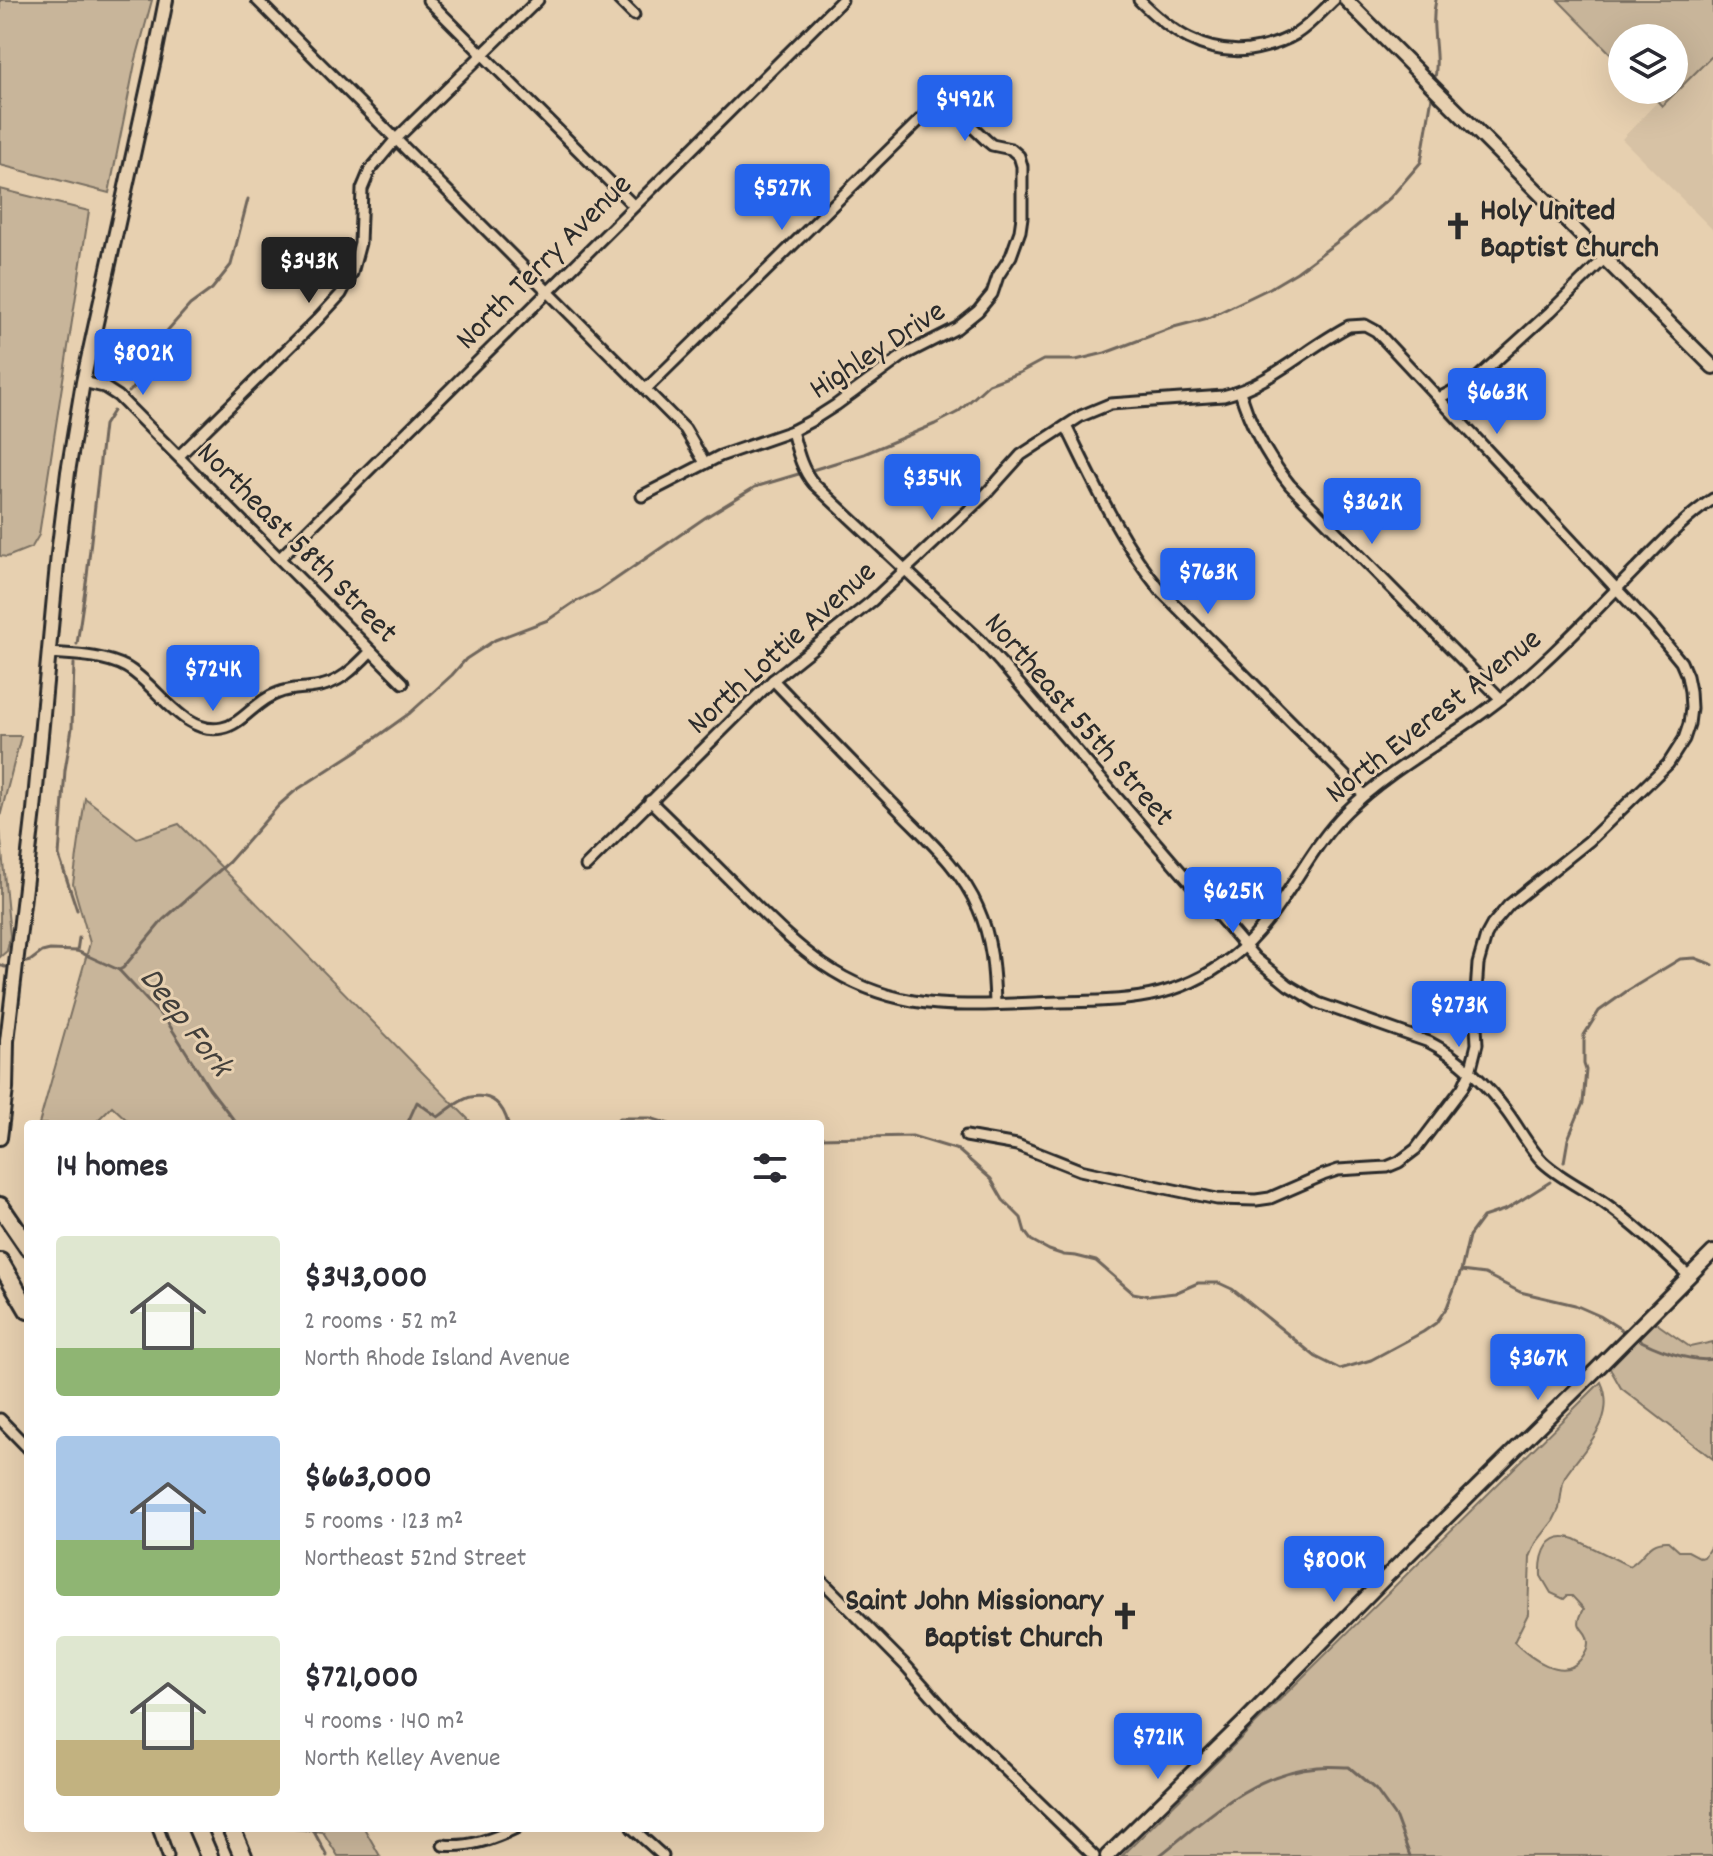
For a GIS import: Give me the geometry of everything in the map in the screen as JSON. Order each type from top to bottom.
[{"type":"highway","points":[[3,1211],[24,1241]]},
{"type":"highway","points":[[0,1262],[24,1303]]},
{"type":"highway","points":[[199,1832],[209,1856]]},
{"type":"highway","points":[[233,1832],[243,1856]]},
{"type":"street","points":[[0,1138],[6,1089],[7,1041],[34,810],[63,513],[83,382],[166,0]]},
{"type":"street","points":[[257,0],[685,429],[705,463]]},
{"type":"street","points":[[428,0],[634,206]]},
{"type":"street","points":[[179,456],[341,294],[352,273],[360,243],[361,199],[365,180],[378,159],[538,0]]},
{"type":"street","points":[[619,0],[634,15]]},
{"type":"street","name":"North Terry Avenue","points":[[280,558],[842,0]]},
{"type":"street","points":[[1139,0],[1183,37],[1217,49],[1234,51],[1268,47],[1283,41],[1305,27],[1334,0]]},
{"type":"street","points":[[1346,0],[1713,367]]},
{"type":"street","name":"Highley Drive","points":[[642,496],[720,456],[792,431],[836,405],[904,355],[957,328],[985,304],[1011,256],[1020,231],[1022,166],[1019,156],[1011,149],[992,145],[942,98],[646,389]]},
{"type":"street","points":[[966,1136],[1017,1145],[1099,1175],[1217,1199],[1256,1200],[1270,1198],[1338,1170],[1377,1168],[1399,1162],[1423,1140],[1463,1087],[1477,1044],[1475,1007],[1478,964],[1492,925],[1509,905],[1589,841],[1668,764],[1684,739],[1689,724],[1690,691],[1681,662],[1671,648],[1439,398],[1476,379],[1604,259]]},
{"type":"street","name":"North Lottie Avenue","points":[[586,866],[788,665],[852,618],[985,495],[1021,455],[1081,416],[1110,404],[1223,396],[1240,392],[1342,329],[1356,324],[1376,331],[1439,398]]},
{"type":"street","name":"Northeast 58th Street","points":[[83,382],[111,390],[403,683]]},
{"type":"street","points":[[1240,392],[1261,443],[1303,501],[1501,699]]},
{"type":"street","points":[[1066,426],[1120,535],[1154,583],[1364,795]]},
{"type":"street","name":"Northeast 55th Street","points":[[792,431],[806,475],[980,640],[1245,946],[1274,974],[1303,995],[1429,1042],[1446,1052],[1506,1110],[1540,1159],[1609,1206],[1689,1276]]},
{"type":"street","name":"North Everest Avenue","points":[[650,801],[801,948],[835,973],[873,990],[940,1004],[1114,1001],[1153,996],[1200,978],[1234,956],[1266,924],[1328,832],[1364,795],[1501,699],[1547,659],[1678,526],[1713,499]]},
{"type":"street","points":[[48,653],[95,657],[124,666],[149,683],[193,724],[216,729],[236,722],[276,693],[320,686],[339,679],[371,651]]},
{"type":"street","points":[[773,680],[935,847],[971,892],[985,925],[994,964],[995,1004]]},
{"type":"street","points":[[0,1067],[7,1041]]},
{"type":"street","points":[[1107,1856],[1713,1252]]},
{"type":"street","points":[[0,1419],[24,1444]]},
{"type":"street","points":[[824,1583],[906,1666],[950,1716],[1094,1856]]},
{"type":"street","points":[[159,1832],[168,1856]]},
{"type":"street","points":[[443,1845],[456,1847],[490,1840],[507,1832]]},
{"type":"street","points":[[636,1832],[663,1856]]},
{"type":"shaded area","points":[[0,0],[152,0],[135,63],[109,193],[0,165]]},
{"type":"shaded area","points":[[1558,0],[1713,0],[1713,55],[1688,80],[1688,24],[1608,24],[1608,51]]},
{"type":"shaded area","points":[[1713,55],[1713,230],[1622,139],[1655,104],[1688,104],[1688,80]]},
{"type":"shaded area","points":[[0,189],[89,211],[39,535],[32,547],[7,557],[0,556]]},
{"type":"shaded area","points":[[0,736],[21,736],[0,817]]},
{"type":"shaded area","points":[[85,798],[137,838],[179,824],[469,1120],[127,1120],[112,1106],[98,1120],[40,1120],[90,943],[73,884]]},
{"type":"shaded area","points":[[0,830],[10,936],[7,951],[0,957]]},
{"type":"shaded area","points":[[1653,1321],[1690,1347],[1713,1342],[1713,1459],[1621,1388],[1609,1367]]},
{"type":"shaded area","points":[[1601,1382],[1605,1395],[1602,1420],[1590,1443],[1566,1475],[1559,1509],[1530,1557],[1528,1614],[1514,1642],[1546,1665],[1564,1669],[1573,1666],[1587,1650],[1587,1638],[1579,1622],[1584,1609],[1572,1596],[1564,1599],[1551,1593],[1541,1576],[1544,1552],[1558,1538],[1575,1539],[1629,1566],[1661,1541],[1668,1541],[1679,1551],[1688,1551],[1701,1558],[1713,1543],[1713,1856],[1122,1856]]},
{"type":"shaded area","points":[[323,1832],[366,1832],[380,1856],[338,1856]]},
{"type":"waterway","points":[[1434,83],[1436,0]]},
{"type":"waterway","points":[[809,471],[864,454],[935,424],[958,412],[989,384],[1043,360],[1076,360],[1105,353],[1174,327],[1208,318],[1297,272],[1390,198],[1421,162],[1433,91]]},
{"type":"waterway","points":[[129,392],[158,364],[167,331],[190,305],[212,289],[231,265],[248,199]]},
{"type":"waterway","points":[[77,644],[104,425],[113,411]]},
{"type":"waterway","points":[[119,970],[163,920],[229,862],[279,805],[410,713],[466,659],[495,640],[548,620],[600,590],[755,487],[802,473]]},
{"type":"waterway","points":[[74,664],[72,728],[65,770],[59,856],[77,910]]},
{"type":"waterway","points":[[77,951],[79,938]]},
{"type":"waterway","name":"Deep Fork","points":[[19,964],[50,950],[77,951],[119,970],[168,1023],[209,1088],[234,1120]]},
{"type":"waterway","points":[[1564,1162],[1568,1139],[1583,1103],[1586,1070],[1584,1035],[1599,1011],[1680,959],[1695,958],[1713,965]]},
{"type":"waterway","name":"Deep Fork","points":[[0,965],[11,966]]},
{"type":"waterway","points":[[409,1120],[417,1102],[438,1117],[462,1100],[478,1096],[496,1102],[506,1120]]},
{"type":"waterway","points":[[617,1120],[656,1120]]},
{"type":"waterway","points":[[824,1138],[912,1136],[958,1150],[991,1179],[1003,1200],[1021,1218],[1031,1240],[1064,1255],[1096,1261],[1133,1293],[1149,1296],[1175,1293],[1198,1283],[1219,1283],[1232,1289],[1316,1357],[1340,1369],[1371,1360],[1436,1323],[1447,1307],[1461,1271],[1469,1236],[1483,1217],[1507,1209],[1550,1182]]},
{"type":"waterway","points":[[1461,1271],[1485,1274],[1520,1292],[1575,1305],[1627,1333]]},
{"type":"waterway","points":[[1634,1337],[1683,1357],[1713,1359]]},
{"type":"waterway","name":"Deep Fork","points":[[1159,1856],[1213,1812],[1252,1787],[1294,1771],[1318,1767],[1349,1767],[1376,1790],[1396,1818],[1410,1856]]},
{"type":"waterway","name":"Deep Fork","points":[[314,1832],[327,1856]]},
{"type":"place","name":"Holy United Baptist Church","points":[[1458,226]]},
{"type":"place","name":"Saint John Missionary Baptist Church","points":[[1125,1616]]}]
